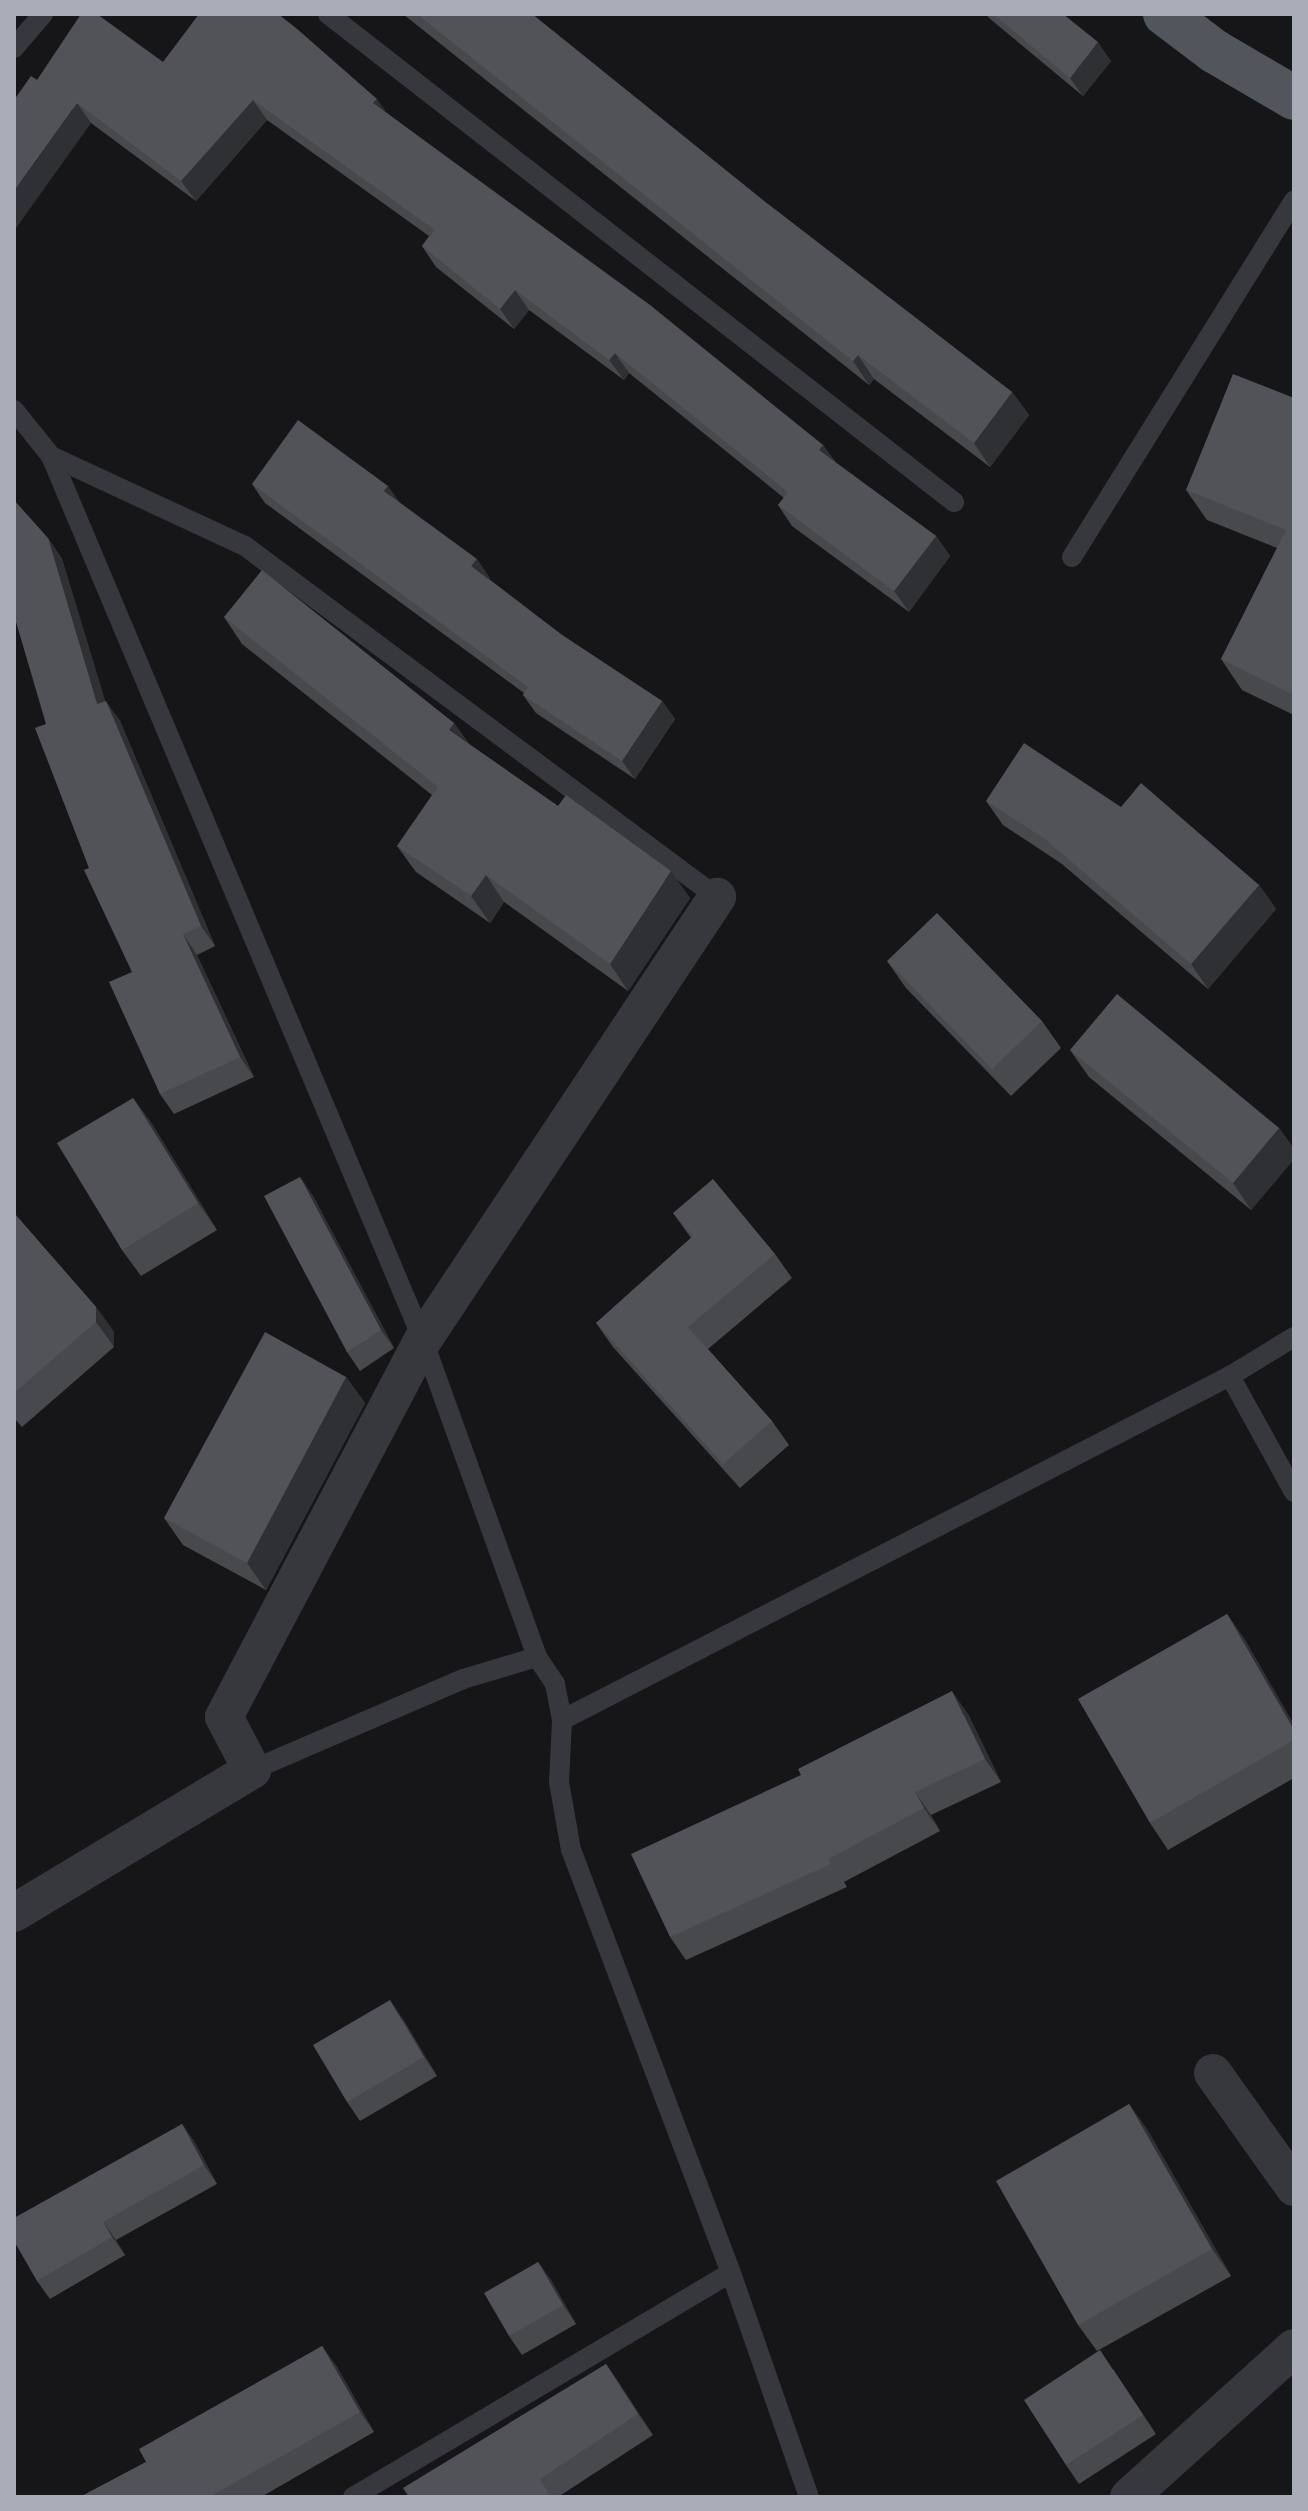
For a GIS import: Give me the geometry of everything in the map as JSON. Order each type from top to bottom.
[{"type":"main road","points":[[1165,14],[1214,51],[1294,98]]},
{"type":"street","points":[[14,1913],[252,1770],[224,1717],[423,1340],[717,897]]},
{"type":"street","points":[[1213,2073],[1294,2187]]},
{"type":"street","points":[[1129,2497],[1294,2348]]},
{"type":"lane","points":[[14,48],[43,14]]},
{"type":"lane","points":[[328,14],[954,502]]},
{"type":"lane","points":[[1072,557],[1294,200]]},
{"type":"lane","points":[[16,418],[51,456],[423,1340],[537,1657],[555,1684],[562,1720],[559,1782],[571,1850],[731,2273],[809,2497]]},
{"type":"lane","points":[[51,456],[245,546],[717,897]]},
{"type":"lane","points":[[562,1720],[1230,1376],[1294,1337]]},
{"type":"lane","points":[[1230,1376],[1294,1492]]},
{"type":"lane","points":[[252,1770],[463,1679],[537,1657]]},
{"type":"lane","points":[[353,2497],[731,2273]]},
{"type":"building","points":[[81,14],[97,14],[163,62],[199,14],[278,14],[377,99],[373,103],[650,305],[823,445],[819,450],[936,536],[894,591],[778,505],[788,492],[615,353],[609,360],[515,290],[500,309],[422,246],[435,230],[253,100],[181,181],[77,103],[14,191],[14,100],[31,76],[37,80]]},
{"type":"building","points":[[417,14],[532,14],[764,201],[1012,392],[974,443],[858,355],[853,361]]},
{"type":"building","points":[[993,14],[1063,14],[1098,42],[1070,78]]},
{"type":"building","points":[[1233,374],[1294,398],[1294,695],[1221,659],[1286,530],[1186,490]]},
{"type":"building","points":[[298,420],[388,486],[384,491],[477,559],[471,566],[562,635],[662,701],[622,761],[523,695],[528,687],[252,484]]},
{"type":"building","points":[[14,500],[48,538],[97,704],[106,701],[201,926],[183,934],[240,1057],[160,1094],[109,982],[132,972],[84,870],[89,868],[35,728],[46,724],[14,615]]},
{"type":"building","points":[[262,570],[454,723],[449,730],[558,806],[566,795],[671,871],[610,964],[486,875],[471,896],[397,846],[438,787],[224,617]]},
{"type":"building","points":[[1024,743],[1121,807],[1141,783],[1259,885],[1191,964],[1045,839],[986,801]]},
{"type":"building","points":[[937,913],[1042,1021],[992,1069],[887,961]]},
{"type":"building","points":[[1117,994],[1279,1128],[1233,1183],[1070,1050]]},
{"type":"building","points":[[133,1098],[198,1203],[122,1250],[57,1143]]},
{"type":"building","points":[[300,1177],[381,1330],[347,1352],[264,1196]]},
{"type":"building","points":[[713,1179],[775,1254],[688,1327],[772,1421],[723,1464],[596,1323],[693,1236],[673,1213]]},
{"type":"building","points":[[14,1213],[96,1307],[96,1322],[14,1393]]},
{"type":"building","points":[[265,1332],[346,1377],[247,1563],[164,1518]]},
{"type":"building","points":[[1227,1614],[1294,1730],[1294,1740],[1150,1823],[1078,1699]]},
{"type":"building","points":[[952,1691],[985,1759],[915,1792],[924,1808],[828,1859],[831,1864],[670,1937],[631,1854],[801,1775],[798,1769]]},
{"type":"building","points":[[390,2000],[424,2057],[347,2102],[313,2045]]},
{"type":"building","points":[[1129,2104],[1212,2249],[1078,2325],[996,2181]]},
{"type":"building","points":[[182,2124],[204,2165],[103,2222],[112,2237],[37,2281],[14,2241],[14,2218]]},
{"type":"building","points":[[538,2262],[563,2305],[509,2336],[484,2293]]},
{"type":"building","points":[[322,2346],[360,2412],[209,2497],[80,2497],[146,2462],[139,2449]]},
{"type":"building","points":[[1100,2350],[1143,2415],[1066,2465],[1024,2400]]},
{"type":"building","points":[[606,2364],[638,2414],[540,2479],[551,2497],[409,2497],[403,2488]]}]
